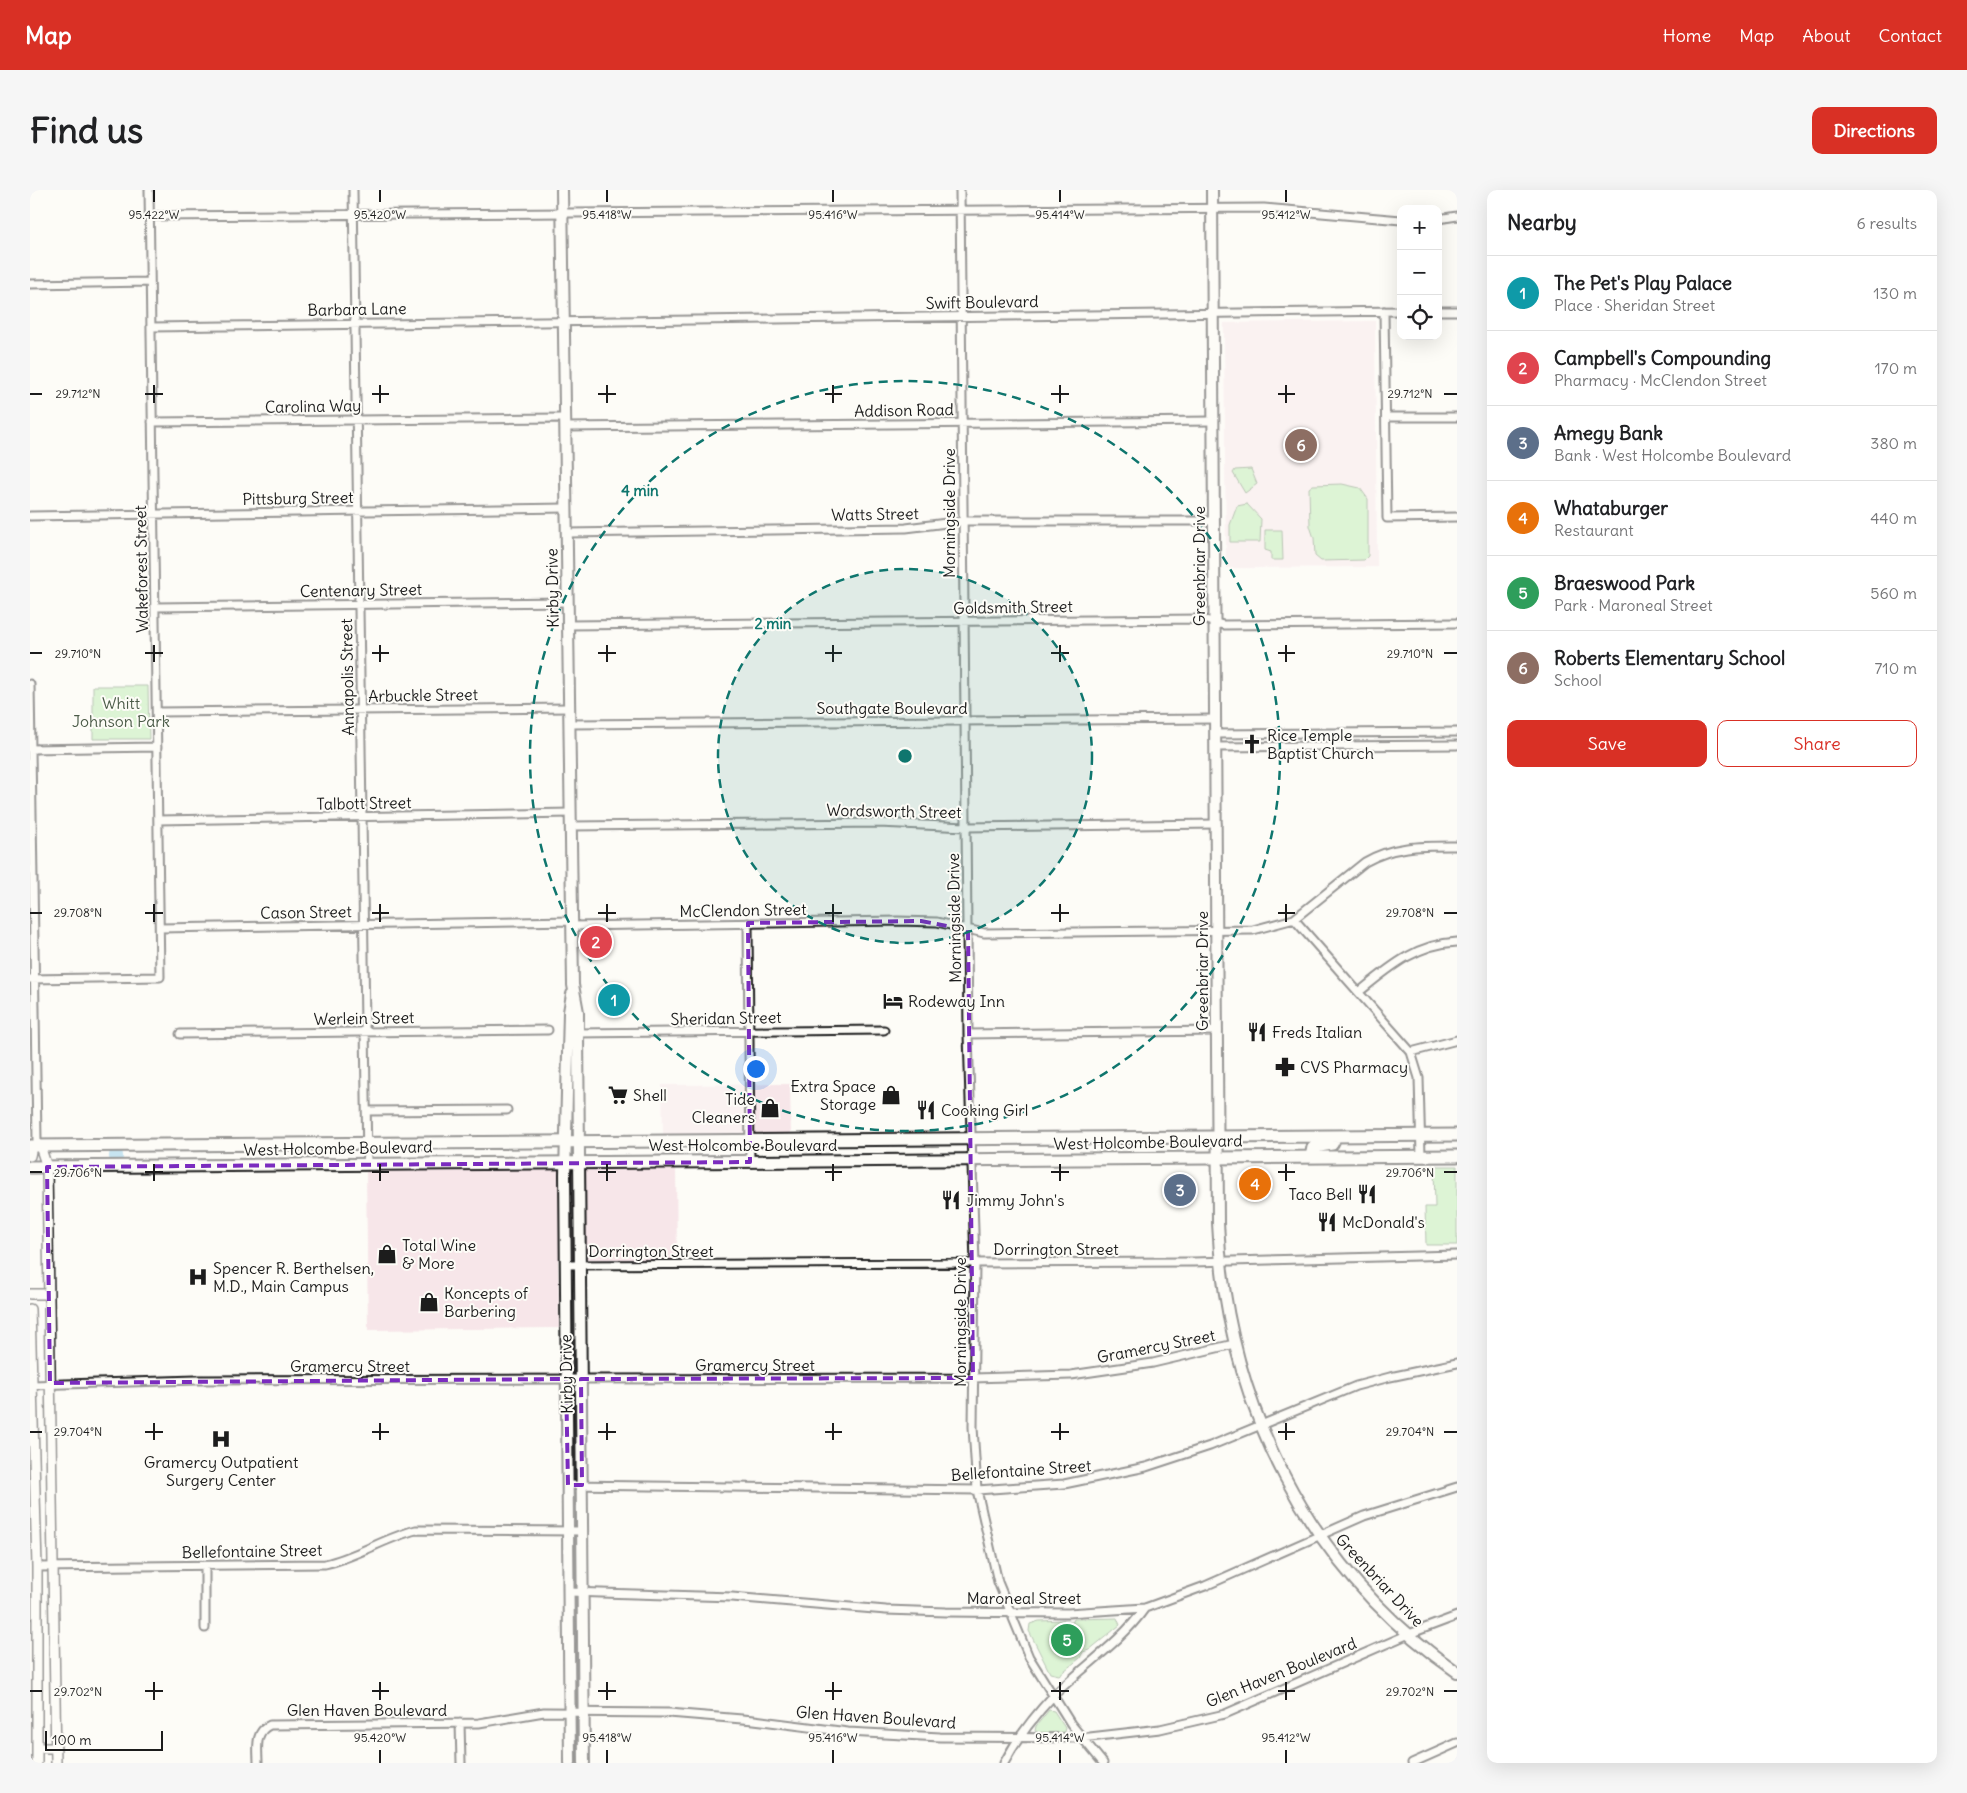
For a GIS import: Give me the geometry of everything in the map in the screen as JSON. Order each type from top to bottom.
[{"type":"main road","name":"Kirby Drive","points":[[562,190],[573,986],[572,1141],[578,1162],[584,1763]]},
{"type":"main road","name":"Greenbriar Drive","points":[[1212,190],[1220,1262],[1234,1344],[1260,1426],[1279,1468],[1318,1535],[1373,1600],[1409,1634],[1457,1672]]},
{"type":"main road","name":"West Holcombe Boulevard","points":[[34,1147],[1457,1135]]},
{"type":"main road","points":[[1312,1157],[1313,1147],[1332,1144],[1336,1136]]},
{"type":"main road","name":"Kirby Drive","points":[[570,1763],[565,1162],[572,1141]]},
{"type":"main road","name":"West Holcombe Boulevard","points":[[30,1167],[1457,1156]]},
{"type":"street","name":"Wakeforest Street","points":[[32,979],[160,977],[149,190]]},
{"type":"street","name":"Annapolis Street","points":[[353,190],[368,1164]]},
{"type":"street","name":"Morningside Drive","points":[[960,190],[968,1034],[975,1264],[973,1428],[977,1490],[998,1582],[1009,1613],[1029,1657],[1081,1738],[1103,1763]]},
{"type":"street","points":[[149,216],[1212,208],[1297,209],[1374,219],[1397,220]]},
{"type":"street","points":[[1442,218],[1457,216]]},
{"type":"street","points":[[30,284],[150,282]]},
{"type":"street","points":[[1384,311],[1387,518],[1457,517]]},
{"type":"street","name":"Swift Boulevard","points":[[564,320],[1397,311]]},
{"type":"street","points":[[1442,311],[1457,311]]},
{"type":"street","name":"Barbara Lane","points":[[151,327],[564,320]]},
{"type":"street","points":[[1386,417],[1457,417]]},
{"type":"street","name":"Carolina Way","points":[[152,422],[357,419],[565,422]]},
{"type":"street","name":"Addison Road","points":[[565,422],[962,423],[1213,421]]},
{"type":"street","name":"Pittsburg Street","points":[[30,516],[566,508]]},
{"type":"street","name":"Watts Street","points":[[566,533],[906,528],[963,521],[1214,521]]},
{"type":"street","name":"Centenary Street","points":[[155,606],[568,602]]},
{"type":"street","name":"Goldsmith Street","points":[[568,624],[1202,619],[1223,624],[1457,623]]},
{"type":"street","points":[[30,684],[34,1147],[47,1167],[56,1763]]},
{"type":"street","name":"Arbuckle Street","points":[[157,712],[569,708]]},
{"type":"street","name":"Southgate Boulevard","points":[[569,724],[1216,719]]},
{"type":"street","points":[[1216,734],[1457,732]]},
{"type":"street","points":[[1216,747],[1457,745]]},
{"type":"street","points":[[30,749],[157,747]]},
{"type":"street","name":"Talbott Street","points":[[158,820],[570,813]]},
{"type":"street","name":"Wordsworth Street","points":[[571,826],[879,822],[966,827],[1217,824]]},
{"type":"street","name":"McClendon Street","points":[[572,924],[921,921],[938,922],[984,933],[1217,932],[1264,929],[1294,919],[1365,862],[1392,849],[1410,846],[1457,846]]},
{"type":"street","points":[[1294,919],[1411,1052],[1416,1063],[1419,1078],[1421,1156]]},
{"type":"street","points":[[748,923],[750,1162]]},
{"type":"street","name":"Cason Street","points":[[160,928],[572,924]]},
{"type":"street","points":[[1359,992],[1399,960],[1421,948],[1441,943],[1457,942]]},
{"type":"street","name":"Werlein Street","points":[[180,1034],[548,1030]]},
{"type":"street","name":"Sheridan Street","points":[[573,1033],[884,1030]]},
{"type":"street","points":[[968,1034],[1218,1031]]},
{"type":"street","points":[[1411,1052],[1457,1040]]},
{"type":"street","points":[[367,1111],[506,1110]]},
{"type":"street","name":"Dorrington Street","points":[[565,1265],[1220,1262],[1457,1255]]},
{"type":"street","points":[[30,1294],[49,1294]]},
{"type":"street","points":[[30,1309],[37,1568],[37,1763]]},
{"type":"street","name":"Gramercy Street","points":[[32,1385],[50,1383],[273,1379],[973,1378],[1071,1375],[1153,1363],[1234,1344]]},
{"type":"street","name":"Bellefontaine Street","points":[[568,1485],[977,1490],[1064,1484],[1146,1467],[1260,1426],[1356,1386],[1457,1363]]},
{"type":"street","name":"Maroneal Street","points":[[569,1592],[732,1597],[886,1610],[1009,1613],[1086,1612],[1145,1608],[1205,1586],[1318,1535],[1395,1505],[1457,1486]]},
{"type":"street","name":"Bellefontaine Street","points":[[37,1568],[325,1564],[353,1556],[398,1535],[416,1530],[582,1531]]},
{"type":"street","points":[[205,1566],[205,1628]]},
{"type":"street","points":[[1004,1763],[1019,1739],[1053,1696],[1130,1628],[1145,1608]]},
{"type":"street","name":"Glen Haven Boulevard","points":[[258,1763],[258,1737],[266,1727],[273,1724],[460,1723],[498,1721],[544,1712],[669,1713],[754,1720],[848,1732],[940,1737],[1081,1738],[1160,1729],[1225,1714],[1409,1634],[1457,1616]]},
{"type":"street","points":[[460,1723],[461,1763]]},
{"type":"street","points":[[1412,1763],[1457,1743]]},
{"type":"street","points":[[37,1748],[56,1748]]},
{"type":"highlighted area","points":[[921,921],[968,930],[973,1378],[581,1379],[582,1485],[568,1485],[566,1379],[50,1383],[47,1167],[750,1162],[748,923]]},
{"type":"shaded area","points":[[1375,321],[1377,567],[1226,568],[1224,323]]},
{"type":"shaded area","points":[[790,1084],[791,1136],[663,1135],[662,1085]]},
{"type":"shaded area","points":[[676,1166],[677,1260],[558,1259],[559,1328],[368,1330],[366,1171]]},
{"type":"green space","points":[[1251,469],[1257,484],[1245,493],[1233,473],[1235,470]]},
{"type":"green space","points":[[1342,484],[1360,488],[1368,499],[1368,556],[1364,560],[1321,561],[1315,556],[1314,538],[1310,526],[1309,488],[1313,485]]},
{"type":"green space","points":[[1247,504],[1261,519],[1260,542],[1230,542],[1230,525],[1237,506]]},
{"type":"green space","points":[[1265,530],[1282,530],[1283,560],[1271,560],[1271,552],[1265,550]]},
{"type":"green space","name":"Whitt Johnson Park","points":[[93,686],[148,686],[149,739],[93,739]]},
{"type":"green space","points":[[1434,1166],[1457,1166],[1457,1245],[1426,1245],[1425,1207],[1435,1207]]},
{"type":"green space","points":[[1117,1618],[1120,1625],[1089,1650],[1083,1652],[1080,1658],[1059,1675],[1050,1673],[1029,1631],[1030,1624],[1039,1621],[1064,1620],[1065,1623],[1072,1623],[1074,1619]]},
{"type":"green space","points":[[1049,1710],[1054,1711],[1065,1728],[1064,1732],[1040,1733],[1035,1731],[1036,1726]]},
{"type":"place","name":"Roberts Elementary School","points":[[1301,445]]},
{"type":"place","name":"Rice Temple Baptist Church","points":[[1252,744]]},
{"type":"place","name":"Campbell's Compounding","points":[[596,942]]},
{"type":"place","name":"The Pet's Play Palace","points":[[614,1000]]},
{"type":"place","name":"Rodeway Inn","points":[[893,1001]]},
{"type":"place","name":"Freds Italian","points":[[1257,1032]]},
{"type":"place","name":"CVS Pharmacy","points":[[1285,1067]]},
{"type":"place","name":"Shell","points":[[618,1095]]},
{"type":"place","name":"Extra Space Storage","points":[[891,1095]]},
{"type":"place","name":"Tide Cleaners","points":[[770,1108]]},
{"type":"place","name":"Cooking Girl","points":[[926,1110]]},
{"type":"place","name":"Whataburger","points":[[1255,1184]]},
{"type":"place","name":"Amegy Bank","points":[[1180,1190]]},
{"type":"place","name":"Taco Bell","points":[[1367,1194]]},
{"type":"place","name":"Jimmy John's","points":[[951,1200]]},
{"type":"place","name":"McDonald's","points":[[1327,1222]]},
{"type":"place","name":"Total Wine & More","points":[[387,1254]]},
{"type":"place","name":"Spencer R. Berthelsen, M.D., Main Campus","points":[[198,1277]]},
{"type":"place","name":"Koncepts of Barbering","points":[[429,1302]]},
{"type":"place","name":"Gramercy Outpatient Surgery Center","points":[[221,1439]]},
{"type":"place","name":"Braeswood Park","points":[[1067,1640]]}]
